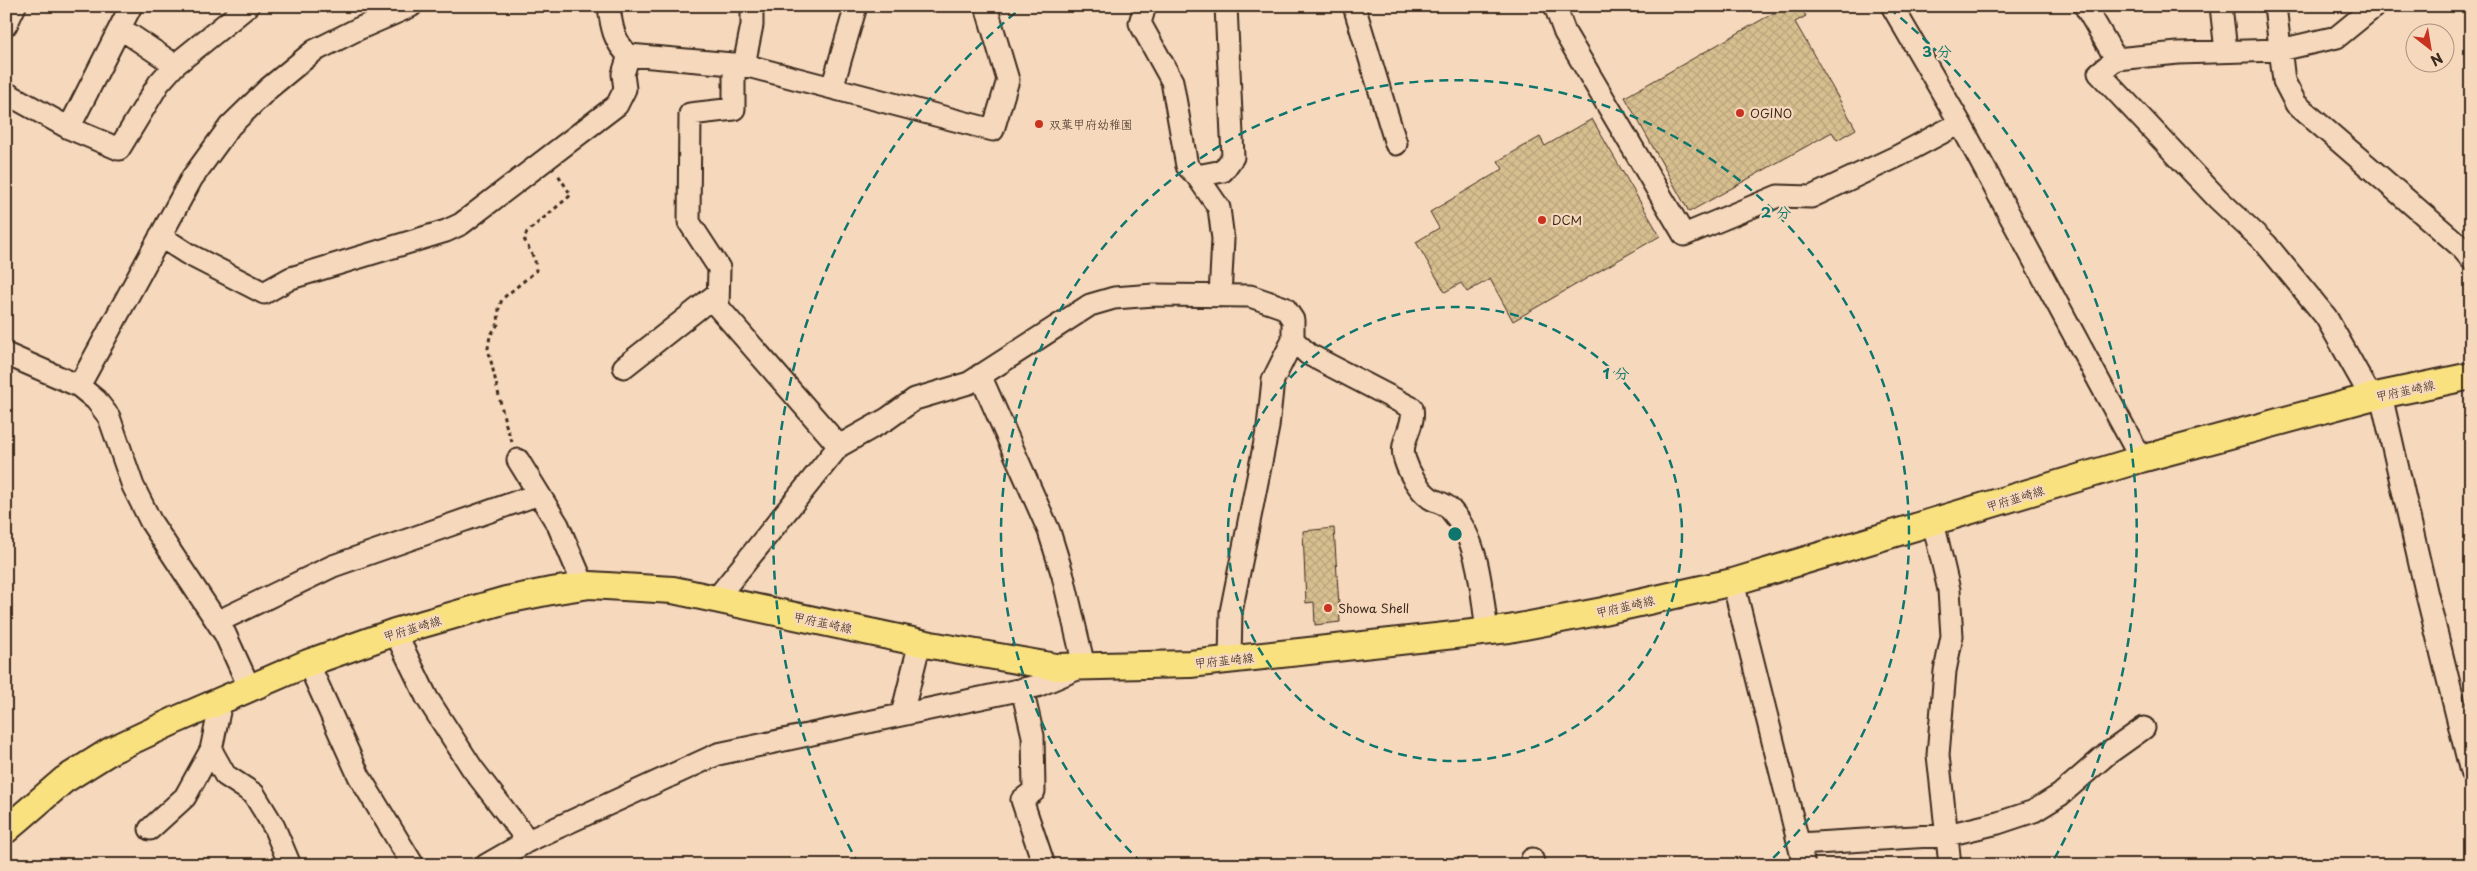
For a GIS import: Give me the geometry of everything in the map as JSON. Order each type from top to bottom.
[{"type":"main road","name":"甲府韮崎線","points":[[6,830],[64,780],[112,750],[308,663],[395,632],[506,600],[584,586],[625,586],[673,590],[1019,662],[1056,667],[1190,664],[1487,631],[1603,612],[1733,582],[2142,459],[2376,396],[2471,376]]},
{"type":"street","points":[[6,25],[15,6]]},
{"type":"street","points":[[69,128],[132,6]]},
{"type":"street","points":[[6,93],[69,128],[119,149],[160,83],[175,65],[248,6]]},
{"type":"street","points":[[79,386],[192,178],[230,126],[269,88],[314,51],[358,28],[411,6]]},
{"type":"street","points":[[609,6],[611,24],[619,47],[629,55],[739,65],[993,130],[1008,80],[986,6]]},
{"type":"street","points":[[752,6],[752,25],[739,65],[734,109],[690,114],[689,222],[719,268],[718,307],[839,446]]},
{"type":"street","points":[[832,88],[856,6]]},
{"type":"street","points":[[1145,6],[1140,23],[1172,81],[1187,166],[1198,176],[1219,208],[1223,239],[1220,296]]},
{"type":"street","points":[[1198,176],[1223,171],[1233,157],[1226,6]]},
{"type":"street","points":[[1354,6],[1396,144]]},
{"type":"street","points":[[1556,6],[1565,33],[1684,235],[1778,196],[1811,197],[1898,156],[1960,123]]},
{"type":"street","points":[[1892,6],[1960,123],[2142,459]]},
{"type":"street","points":[[2085,6],[2116,59]]},
{"type":"street","points":[[2221,6],[2226,51]]},
{"type":"street","points":[[2275,6],[2284,81],[2296,104],[2460,246],[2471,259]]},
{"type":"street","points":[[2375,6],[2337,37],[2280,50],[2178,53],[2116,59],[2099,73],[2218,199],[2266,244],[2326,316],[2376,396],[2471,772]]},
{"type":"street","points":[[120,28],[175,65]]},
{"type":"street","points":[[160,236],[188,254],[264,293],[290,278],[446,231],[461,224],[617,105],[625,89],[623,74],[629,55]]},
{"type":"street","points":[[624,367],[718,294]]},
{"type":"street","points":[[716,599],[839,446],[887,419],[915,399],[969,383],[1090,305],[1114,298],[1154,295],[1250,296],[1286,308],[1293,320],[1293,340],[1273,380],[1268,427],[1231,612],[1230,659]]},
{"type":"street","points":[[1293,340],[1308,354],[1412,408],[1414,417],[1403,446],[1404,459],[1419,487],[1430,497],[1448,507],[1461,523],[1478,565],[1487,631]]},
{"type":"street","points":[[6,354],[79,386],[96,400],[109,417],[133,486],[151,522],[225,634],[250,689]]},
{"type":"street","points":[[486,865],[528,841],[718,754],[1038,686],[1084,666],[1063,576],[1049,531],[980,375]]},
{"type":"street","points":[[518,460],[558,525],[584,586]]},
{"type":"street","points":[[217,622],[333,566],[539,494]]},
{"type":"street","points":[[1933,522],[1949,590],[1952,636],[1945,671],[1938,755],[1942,810],[1950,865]]},
{"type":"street","points":[[1733,582],[1804,865]]},
{"type":"street","points":[[395,632],[427,698],[472,768],[528,841]]},
{"type":"street","points":[[902,714],[920,642]]},
{"type":"street","points":[[308,663],[359,776],[413,865]]},
{"type":"street","points":[[1022,689],[1033,736],[1034,791],[1022,800],[1044,865]]},
{"type":"street","points":[[150,829],[185,797],[211,750],[221,702]]},
{"type":"street","points":[[1799,844],[1947,836],[1998,823],[2034,811],[2060,795],[2106,755],[2144,728]]},
{"type":"street","points":[[211,750],[225,775],[254,794],[274,827],[290,865]]},
{"type":"path","points":[[518,460],[505,422],[488,348],[490,336],[498,324],[499,308],[502,299],[536,271],[535,260],[524,239],[527,232],[571,195],[547,158]]},
{"type":"building","name":"OGINO","points":[[1786,6],[1800,6],[1806,16],[1795,22],[1856,129],[1837,140],[1832,132],[1689,212],[1625,97]]},
{"type":"building","name":"DCM","points":[[1592,119],[1660,236],[1513,321],[1490,279],[1467,292],[1461,283],[1445,292],[1416,242],[1439,228],[1430,212],[1503,169],[1498,161],[1540,137],[1545,146]]},
{"type":"building","points":[[1334,528],[1340,622],[1315,625],[1314,602],[1306,603],[1303,531]]},
{"type":"place","name":"OGINO","points":[[1740,113]]},
{"type":"place","name":"双葉甲府幼稚園","points":[[1039,124]]},
{"type":"place","name":"DCM","points":[[1542,220]]},
{"type":"place","name":"Showa Shell","points":[[1328,608]]}]
